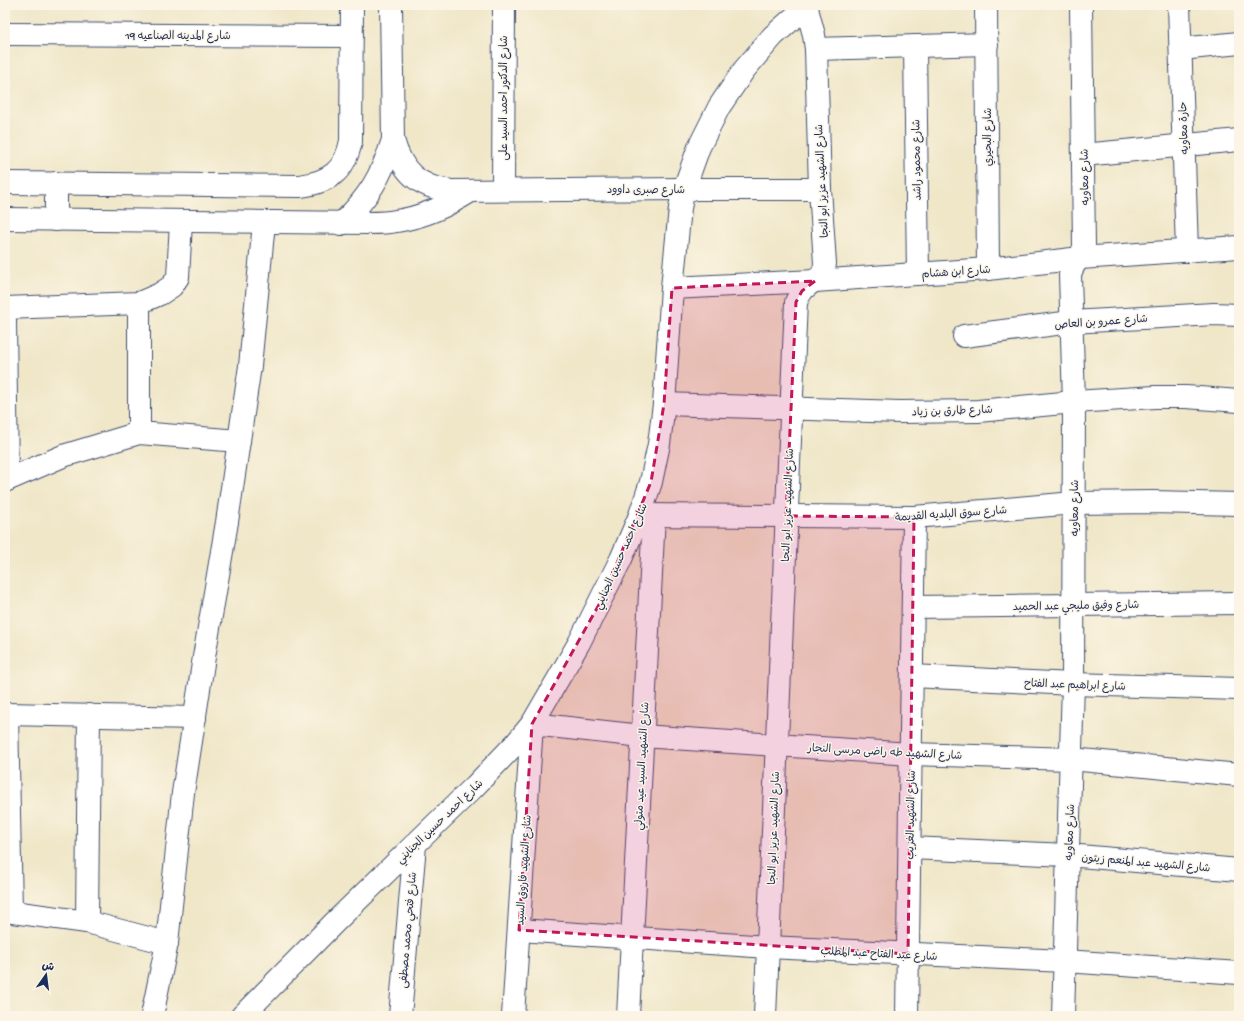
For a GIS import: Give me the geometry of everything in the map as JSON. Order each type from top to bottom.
[{"type":"street","points":[[5,183],[300,186],[321,182],[339,170],[347,156],[351,141],[352,5]]},
{"type":"street","points":[[340,224],[364,200],[373,186],[381,172],[393,140],[391,5]]},
{"type":"street","name":"شارع الدكتور احمد السيد على","points":[[503,190],[504,5]]},
{"type":"street","name":"شارع الشهيد عزيز ابو النجا","points":[[765,1016],[796,302],[808,285],[816,281],[823,273],[825,263],[820,189],[816,49],[807,5]]},
{"type":"street","name":"شارع احمد حسين الجنايني","points":[[242,1016],[334,923],[475,786],[532,724],[587,629],[621,559],[647,516],[664,404],[672,288],[680,208],[684,189],[699,147],[719,107],[740,76],[773,36],[807,5]]},
{"type":"street","name":"شارع البحيري","points":[[986,5],[988,269]]},
{"type":"street","name":"شارع معاويه","points":[[1063,1016],[1074,684],[1074,402],[1070,275],[1071,268],[1082,255],[1084,246],[1081,5]]},
{"type":"street","name":"حارة معاويه","points":[[1179,5],[1187,251]]},
{"type":"street","name":"شارع المدينه الصناعيه 19","points":[[5,34],[352,36]]},
{"type":"street","points":[[816,49],[987,44]]},
{"type":"street","points":[[1181,49],[1239,44]]},
{"type":"street","name":"شارع محمود راشد","points":[[915,46],[918,274]]},
{"type":"street","name":"شارع صبرى داوود","points":[[393,140],[396,154],[403,166],[413,176],[424,184],[438,189],[451,191],[820,189]]},
{"type":"street","points":[[1083,155],[1239,140]]},
{"type":"street","points":[[56,183],[56,220]]},
{"type":"street","points":[[5,219],[340,224],[368,223],[396,221],[423,215],[448,205],[472,191]]},
{"type":"street","points":[[5,308],[139,304],[172,286],[178,277],[181,222]]},
{"type":"street","points":[[152,1016],[167,942],[183,793],[227,522],[250,366],[264,223]]},
{"type":"street","name":"شارع ابن هشام","points":[[672,288],[918,274],[988,269],[1080,258],[1239,248]]},
{"type":"street","points":[[139,304],[140,433]]},
{"type":"street","name":"شارع عمرو بن العاص","points":[[964,336],[1072,322],[1190,315],[1239,314]]},
{"type":"street","points":[[5,321],[6,480],[63,456],[140,433],[239,440]]},
{"type":"street","name":"شارع طارق بن زياد","points":[[664,404],[900,412],[978,411],[1074,402],[1155,397],[1186,397],[1239,401]]},
{"type":"street","name":"شارع سوق البلديه القديمة","points":[[647,516],[914,517],[1074,503],[1152,502],[1239,504]]},
{"type":"street","name":"شارع الشهيد السيد عيد متولي","points":[[628,1016],[642,736],[647,516]]},
{"type":"street","name":"شارع الشهيد الغريب","points":[[907,1016],[914,517]]},
{"type":"street","name":"شارع وفيق مليجي عبد الحميد","points":[[913,607],[1239,603]]},
{"type":"street","name":"شارع ابراهيم عبد الفتاح","points":[[912,676],[1074,684],[1239,689]]},
{"type":"street","points":[[167,942],[87,922],[8,911],[6,714],[195,718]]},
{"type":"street","points":[[87,922],[89,715]]},
{"type":"street","name":"شارع الشهيد طه راضى مرسى النجار","points":[[532,724],[642,736],[911,754],[1071,759],[1239,775]]},
{"type":"street","name":"شارع الشهيد فاروق السيد","points":[[513,1016],[532,724]]},
{"type":"street","name":"شارع فتحي محمد مصطفى","points":[[400,1016],[415,844]]},
{"type":"street","name":"شارع الشهيد عبد المنعم زيتون","points":[[910,848],[1068,855],[1239,870]]},
{"type":"street","name":"شارع عبد الفتاح عبد المطلب","points":[[519,930],[768,947],[1065,961],[1239,973]]},
{"type":"highlighted area","points":[[815,281],[802,291],[796,302],[786,516],[914,517],[908,954],[519,930],[532,724],[601,601],[651,482],[664,404],[672,288]]}]
